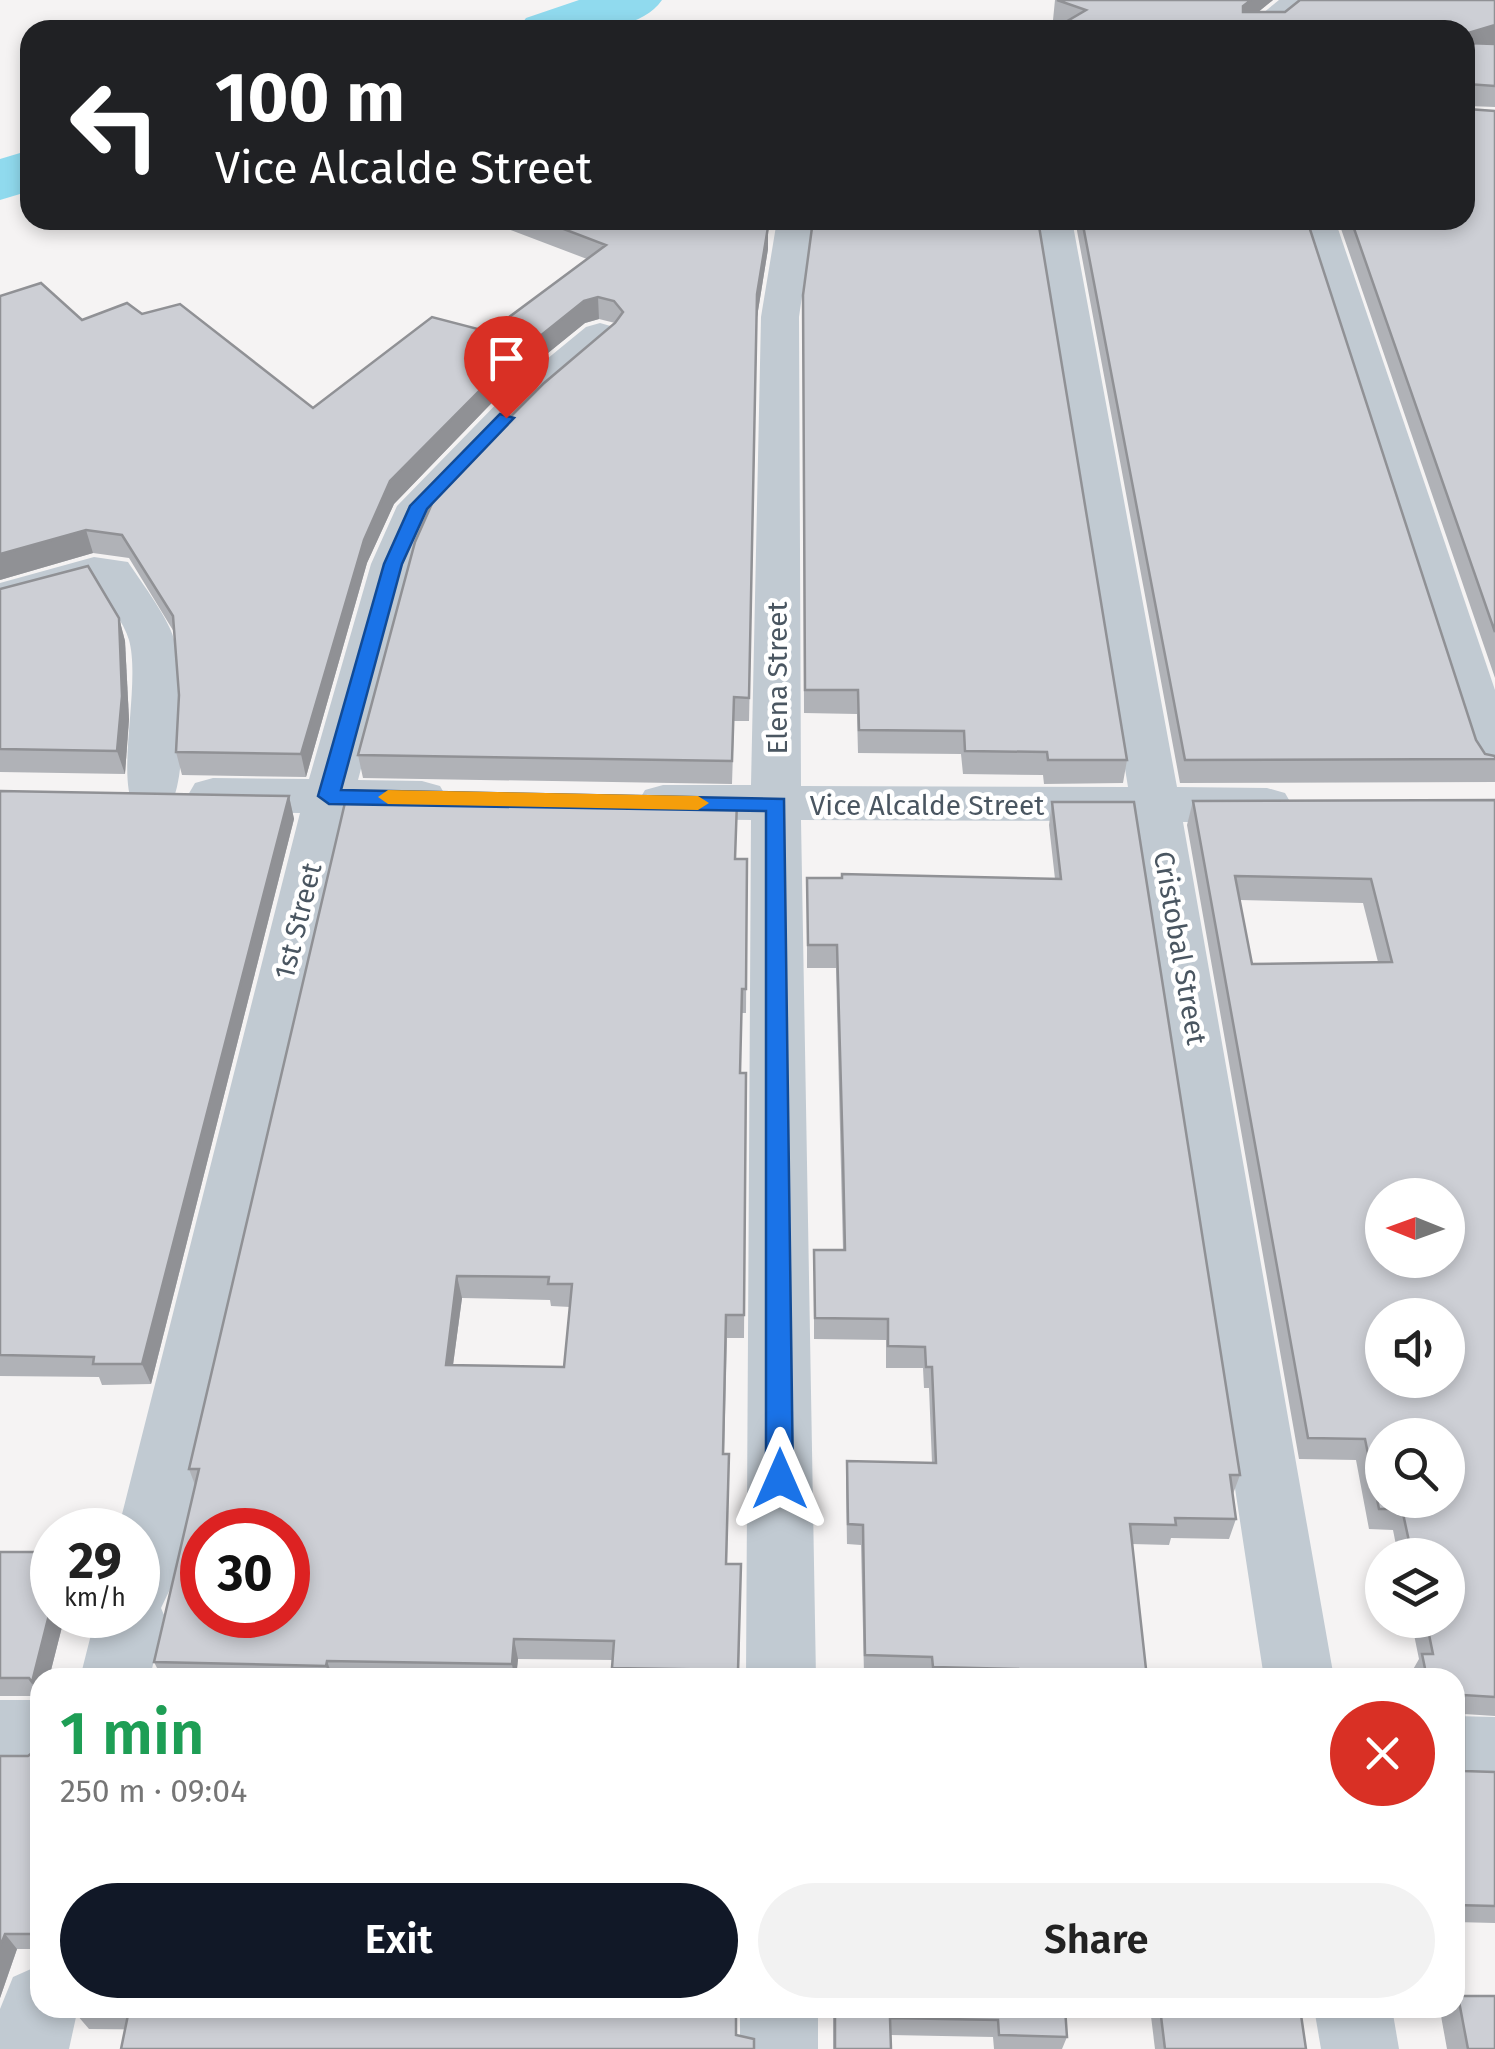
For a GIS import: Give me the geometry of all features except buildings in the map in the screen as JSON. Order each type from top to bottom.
[{"type":"street","points":[[1272,20],[1300,0]]},
{"type":"street","name":"Elena Street","points":[[781,230],[776,804],[781,1668]]},
{"type":"street","name":"Cristobal Street","points":[[1056,230],[1156,806],[1297,1668]]},
{"type":"street","points":[[1320,230],[1488,790]]},
{"type":"street","name":"1st Street","points":[[157,1508],[329,796],[393,564],[418,506],[528,395],[600,335]]},
{"type":"street","points":[[0,597],[94,571],[112,572],[152,640],[157,719],[133,794],[465,799]]},
{"type":"street","name":"Vice Alcalde Street","points":[[620,802],[1315,805]]},
{"type":"street","points":[[117,1668],[125,1638]]},
{"type":"street","points":[[0,1735],[30,1735]]},
{"type":"street","points":[[1465,1751],[1495,1752]]},
{"type":"street","points":[[30,2049],[37,2018]]},
{"type":"street","points":[[779,2049],[780,2018]]},
{"type":"street","points":[[1355,2018],[1360,2049]]},
{"type":"waterway","points":[[575,20],[634,0]]},
{"type":"waterway","points":[[0,181],[20,173]]},
{"type":"slow traffic","points":[[388,797],[698,803]]},
{"type":"route","points":[[506,418],[418,506],[393,564],[329,796],[776,804],[780,1479]]}]
